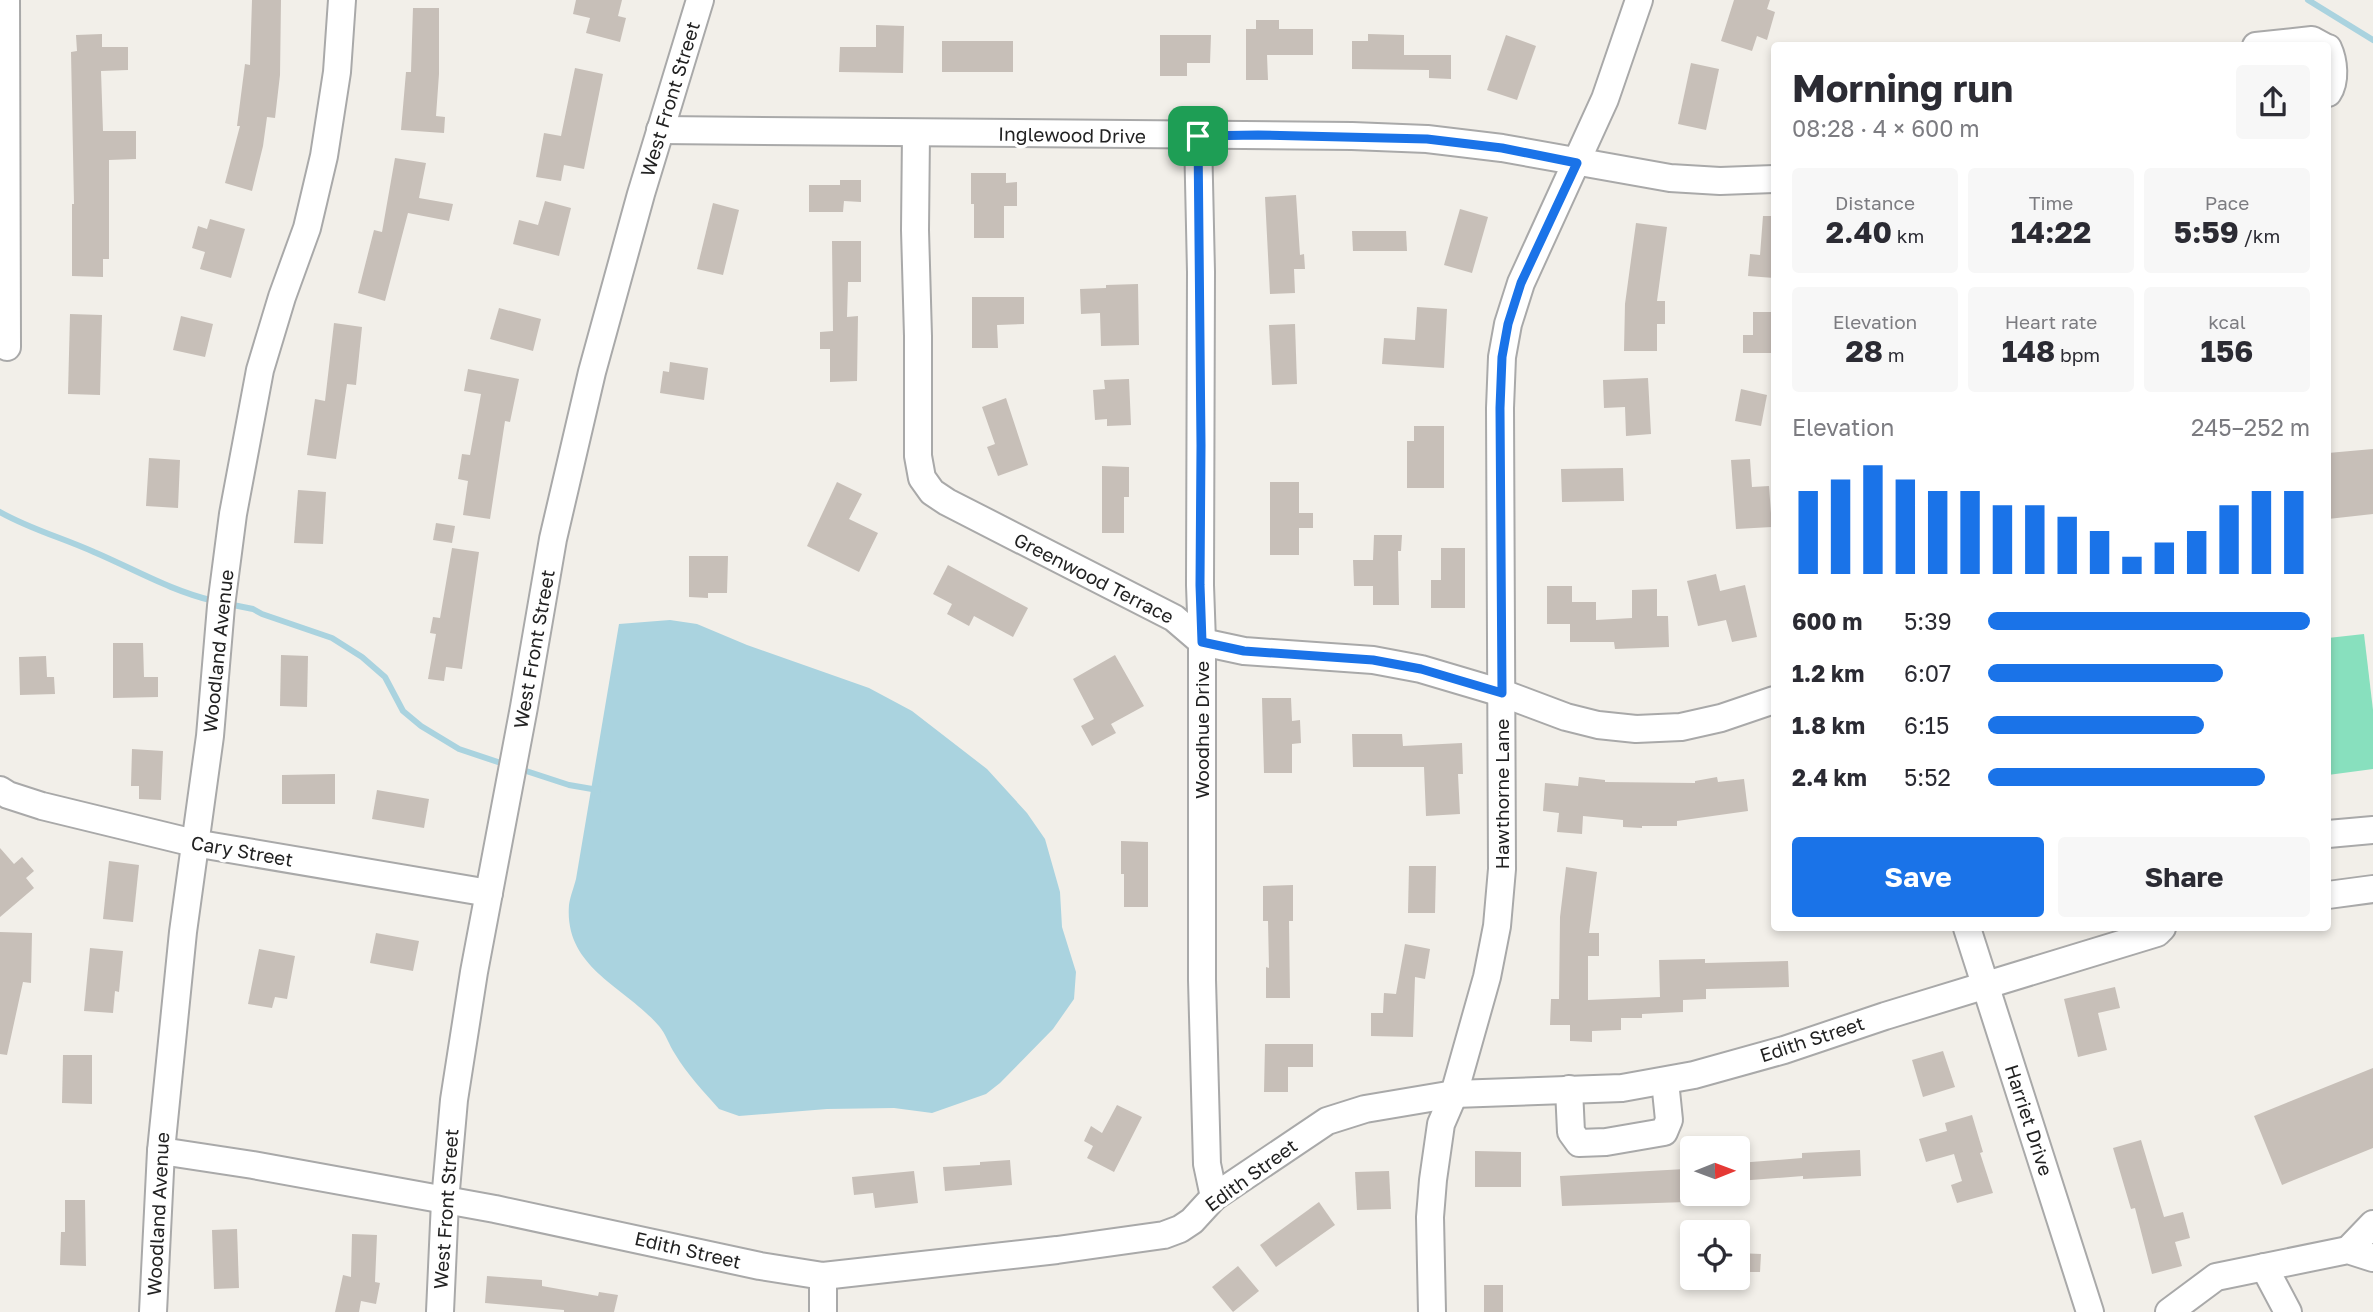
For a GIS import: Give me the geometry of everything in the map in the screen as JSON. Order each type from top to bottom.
[{"type":"street","points":[[6,0],[7,347]]},
{"type":"street","name":"Woodland Avenue","points":[[153,1312],[161,1151],[183,932],[210,736],[232,526],[260,370],[307,228],[324,156],[337,72],[342,0]]},
{"type":"street","name":"West Front Street","points":[[440,1312],[445,1201],[454,1100],[553,540],[592,372],[660,130],[700,0]]},
{"type":"street","name":"Hawthorne Lane","points":[[1432,1312],[1430,1217],[1441,1124],[1454,1094],[1487,977],[1497,926],[1503,869],[1502,357],[1508,324],[1521,283],[1605,99],[1639,0]]},
{"type":"street","points":[[2293,42],[2316,42]]},
{"type":"street","points":[[2331,60],[2334,73],[2331,86]]},
{"type":"street","name":"Inglewood Drive","points":[[660,130],[1352,136],[1427,139],[1502,148],[1670,178],[1720,181],[1771,179]]},
{"type":"street","name":"Greenwood Terrace","points":[[916,133],[918,456],[922,478],[932,492],[947,502],[1174,618],[1202,642],[1244,651],[1373,660],[1421,669],[1502,693],[1566,717],[1598,725],[1636,729],[1681,727],[1721,718],[1771,701]]},
{"type":"street","name":"Woodhue Drive","points":[[1198,136],[1202,980],[1207,1164],[1214,1197]]},
{"type":"street","name":"Cary Street","points":[[0,790],[55,810],[194,843],[489,893]]},
{"type":"street","points":[[2331,834],[2373,830]]},
{"type":"street","points":[[2331,895],[2373,889]]},
{"type":"street","name":"Harriet Drive","points":[[1968,931],[2090,1312]]},
{"type":"street","name":"Edith Street","points":[[161,1151],[253,1165],[445,1201],[627,1236],[760,1266],[822,1276],[1057,1250],[1164,1235],[1180,1230],[1214,1197],[1327,1121],[1365,1110],[1454,1094],[1622,1088],[1665,1081],[1784,1050],[2159,931]]},
{"type":"street","points":[[1569,1089],[1571,1132],[1579,1143],[1606,1142],[1664,1132],[1669,1119],[1665,1081]]},
{"type":"street","points":[[2348,1250],[2373,1224]]},
{"type":"street","points":[[2169,1312],[2216,1277],[2348,1250],[2373,1258]]},
{"type":"street","points":[[2264,1267],[2288,1312]]},
{"type":"street","points":[[822,1276],[823,1312]]},
{"type":"green space","points":[[2364,634],[2373,710],[2373,769],[2331,775],[2331,638]]},
{"type":"water","points":[[670,620],[697,624],[747,645],[869,688],[912,711],[987,769],[1027,813],[1045,839],[1060,892],[1062,927],[1076,972],[1074,999],[1053,1029],[986,1094],[932,1113],[894,1108],[827,1109],[739,1116],[719,1109],[685,1069],[659,1026],[599,974],[576,945],[570,927],[569,905],[576,879],[619,624]]},
{"type":"building","points":[[252,0],[281,0],[280,75],[275,118],[267,117],[252,191],[225,183],[240,126],[237,126],[245,64],[250,65]]},
{"type":"building","points":[[576,0],[622,0],[618,16],[626,18],[620,42],[586,33],[590,18],[573,14]]},
{"type":"building","points":[[1734,0],[1770,0],[1767,9],[1775,12],[1767,40],[1757,36],[1752,51],[1721,41]]},
{"type":"building","points":[[413,8],[439,8],[436,116],[445,117],[444,133],[401,130],[406,72],[411,72]]},
{"type":"building","points":[[1256,20],[1279,20],[1279,29],[1313,29],[1313,55],[1267,55],[1268,80],[1246,80],[1246,29],[1256,29]]},
{"type":"building","points":[[876,25],[904,26],[903,73],[839,72],[840,47],[876,47]]},
{"type":"building","points":[[102,34],[102,47],[128,47],[128,70],[101,71],[103,131],[136,131],[136,159],[109,160],[109,259],[103,259],[103,277],[72,276],[74,204],[71,52],[77,51],[76,35]]},
{"type":"building","points":[[1368,34],[1404,35],[1404,55],[1451,55],[1451,79],[1429,78],[1429,70],[1352,69],[1352,41],[1368,41]]},
{"type":"building","points":[[1160,35],[1211,35],[1210,63],[1187,63],[1187,76],[1160,76]]},
{"type":"building","points":[[1506,35],[1536,46],[1517,100],[1487,90]]},
{"type":"building","points":[[942,41],[1013,41],[1013,72],[942,72]]},
{"type":"building","points":[[1691,63],[1719,69],[1706,130],[1678,124]]},
{"type":"building","points":[[575,68],[603,74],[584,169],[564,165],[561,181],[536,177],[544,133],[561,136]]},
{"type":"building","points":[[395,158],[426,163],[419,198],[453,204],[449,221],[408,213],[385,301],[358,293],[374,230],[382,232]]},
{"type":"building","points":[[971,173],[1006,173],[1006,183],[1017,182],[1017,206],[1004,206],[1004,238],[974,238]]},
{"type":"building","points":[[840,180],[861,180],[861,202],[844,201],[843,212],[809,212],[809,185],[840,185]]},
{"type":"building","points":[[1296,195],[1300,255],[1304,254],[1305,269],[1294,269],[1295,293],[1270,294],[1265,197]]},
{"type":"building","points":[[545,201],[571,208],[559,256],[513,244],[519,220],[538,225]]},
{"type":"building","points":[[713,203],[739,210],[723,275],[697,269]]},
{"type":"building","points":[[1460,209],[1488,217],[1472,273],[1444,265]]},
{"type":"building","points":[[1763,216],[1771,216],[1771,278],[1748,276],[1750,254],[1760,255]]},
{"type":"building","points":[[210,219],[245,229],[231,278],[200,269],[205,252],[192,248],[198,226],[207,229]]},
{"type":"building","points":[[1636,223],[1667,227],[1657,301],[1665,301],[1665,324],[1657,324],[1657,351],[1624,351],[1625,304]]},
{"type":"building","points":[[1352,231],[1406,231],[1407,251],[1353,251]]},
{"type":"building","points":[[832,241],[861,241],[861,282],[848,282],[847,317],[858,316],[857,381],[830,382],[830,349],[820,349],[820,332],[833,331]]},
{"type":"building","points":[[1138,284],[1139,345],[1101,346],[1100,313],[1081,314],[1080,289]]},
{"type":"building","points":[[972,297],[1024,297],[1024,324],[997,325],[998,348],[972,348]]},
{"type":"building","points":[[1417,307],[1447,309],[1444,368],[1382,364],[1384,338],[1415,340]]},
{"type":"building","points":[[499,308],[541,319],[533,351],[490,339]]},
{"type":"building","points":[[1753,312],[1771,312],[1771,353],[1743,353],[1743,335],[1753,335]]},
{"type":"building","points":[[70,314],[102,315],[100,395],[68,394]]},
{"type":"building","points":[[181,316],[213,324],[205,357],[173,350]]},
{"type":"building","points":[[334,323],[362,327],[356,385],[347,384],[336,459],[307,455],[315,399],[325,401]]},
{"type":"building","points":[[1295,324],[1297,384],[1272,385],[1269,325]]},
{"type":"building","points":[[670,362],[708,368],[704,400],[660,393],[663,371],[669,372]]},
{"type":"building","points":[[468,369],[519,379],[510,422],[505,421],[490,519],[463,515],[468,481],[458,479],[462,454],[470,455],[481,394],[464,391]]},
{"type":"building","points":[[1648,378],[1651,434],[1626,436],[1625,407],[1604,408],[1603,380]]},
{"type":"building","points":[[1129,379],[1131,425],[1107,426],[1107,419],[1095,420],[1093,390],[1105,389],[1104,380]]},
{"type":"building","points":[[1741,389],[1767,395],[1761,426],[1735,421]]},
{"type":"building","points":[[1006,398],[1028,465],[998,476],[987,447],[995,444],[982,407]]},
{"type":"building","points":[[1414,426],[1444,426],[1444,488],[1407,488],[1407,441],[1414,441]]},
{"type":"building","points":[[2373,449],[2373,514],[2331,519],[2331,453]]},
{"type":"building","points":[[149,458],[180,460],[178,508],[146,506]]},
{"type":"building","points":[[1750,459],[1752,487],[1769,486],[1771,527],[1736,529],[1731,460]]},
{"type":"building","points":[[1102,466],[1129,467],[1129,497],[1124,497],[1124,533],[1102,533]]},
{"type":"building","points":[[1623,468],[1624,501],[1562,502],[1561,469]]},
{"type":"building","points":[[837,482],[862,494],[849,519],[878,533],[859,572],[807,546]]},
{"type":"building","points":[[1270,482],[1299,482],[1299,513],[1313,513],[1313,528],[1299,528],[1299,555],[1270,555]]},
{"type":"building","points":[[298,490],[326,492],[323,544],[294,543]]},
{"type":"building","points":[[436,523],[455,526],[452,543],[433,540]]},
{"type":"building","points":[[1374,535],[1402,535],[1401,551],[1398,551],[1399,605],[1373,605],[1373,586],[1354,586],[1353,560],[1373,560]]},
{"type":"building","points":[[452,548],[479,552],[462,669],[446,667],[444,681],[428,679],[436,634],[430,633],[433,617],[440,618]]},
{"type":"building","points":[[1441,548],[1465,548],[1465,608],[1431,608],[1431,580],[1441,580]]},
{"type":"building","points":[[689,556],[728,556],[727,593],[708,593],[708,598],[689,597]]},
{"type":"building","points":[[948,565],[1028,608],[1013,637],[974,616],[969,626],[947,614],[952,604],[933,594]]},
{"type":"building","points":[[1716,574],[1720,591],[1745,585],[1757,637],[1732,642],[1726,620],[1698,626],[1687,581]]},
{"type":"building","points":[[1547,586],[1572,586],[1572,602],[1596,602],[1596,620],[1632,618],[1632,590],[1657,589],[1657,616],[1668,616],[1669,647],[1615,649],[1614,642],[1570,642],[1570,624],[1547,624]]},
{"type":"building","points":[[113,643],[143,643],[144,677],[158,677],[158,697],[113,698]]},
{"type":"building","points":[[281,655],[308,656],[307,707],[280,706]]},
{"type":"building","points":[[1115,655],[1144,706],[1111,724],[1116,733],[1092,746],[1081,726],[1094,719],[1073,679]]},
{"type":"building","points":[[46,656],[47,677],[54,677],[55,694],[20,695],[19,657]]},
{"type":"building","points":[[1262,698],[1291,698],[1292,721],[1300,720],[1301,743],[1292,744],[1292,773],[1264,773]]},
{"type":"building","points":[[1352,734],[1402,734],[1403,746],[1462,743],[1463,774],[1458,774],[1460,814],[1426,816],[1424,767],[1353,767]]},
{"type":"building","points":[[132,749],[163,751],[161,800],[139,799],[139,786],[131,786]]},
{"type":"building","points":[[335,774],[335,804],[282,804],[282,775]]},
{"type":"building","points":[[1579,777],[1605,782],[1695,783],[1717,777],[1718,782],[1744,779],[1748,811],[1677,821],[1677,826],[1642,828],[1623,827],[1623,820],[1583,816],[1582,834],[1557,832],[1559,813],[1543,811],[1545,783],[1578,786]]},
{"type":"building","points":[[377,790],[429,799],[424,828],[372,819]]},
{"type":"building","points":[[1121,841],[1148,842],[1148,907],[1124,907]]},
{"type":"building","points":[[0,848],[14,864],[22,857],[34,871],[26,878],[34,888],[0,917]]},
{"type":"building","points":[[109,861],[139,865],[133,922],[103,919]]},
{"type":"building","points":[[1409,866],[1436,866],[1435,913],[1408,913]]},
{"type":"building","points":[[1566,867],[1597,872],[1589,933],[1599,933],[1599,956],[1588,956],[1588,1000],[1660,997],[1659,960],[1705,959],[1705,963],[1788,961],[1789,987],[1706,989],[1706,999],[1683,1000],[1683,1012],[1621,1018],[1621,1030],[1592,1031],[1592,1042],[1570,1041],[1570,1025],[1550,1025],[1551,999],[1559,999],[1560,917]]},
{"type":"building","points":[[1293,885],[1293,921],[1289,921],[1290,998],[1266,998],[1266,967],[1269,968],[1268,921],[1263,921],[1263,886]]},
{"type":"building","points":[[0,932],[32,933],[31,983],[23,982],[7,1055],[0,1054]]},
{"type":"building","points":[[376,933],[419,941],[413,971],[370,963]]},
{"type":"building","points":[[1405,944],[1430,949],[1425,979],[1415,977],[1413,1037],[1371,1036],[1371,1013],[1383,1013],[1384,993],[1396,994]]},
{"type":"building","points":[[90,948],[123,951],[119,992],[115,991],[113,1013],[84,1011]]},
{"type":"building","points":[[259,949],[295,956],[287,999],[275,997],[272,1008],[248,1004]]},
{"type":"building","points":[[2115,987],[2120,1008],[2098,1013],[2107,1050],[2078,1057],[2064,999]]},
{"type":"building","points":[[1265,1044],[1313,1044],[1313,1067],[1288,1067],[1288,1092],[1264,1092]]},
{"type":"building","points":[[1943,1051],[1955,1087],[1923,1097],[1912,1060]]},
{"type":"building","points":[[63,1055],[92,1055],[92,1104],[62,1103]]},
{"type":"building","points":[[2373,1068],[2373,1148],[2282,1185],[2254,1116]]},
{"type":"building","points":[[1117,1105],[1142,1117],[1114,1172],[1087,1158],[1093,1146],[1084,1141],[1091,1126],[1102,1133]]},
{"type":"building","points":[[1972,1115],[1983,1152],[1980,1153],[1993,1193],[1957,1203],[1951,1185],[1962,1181],[1954,1154],[1926,1162],[1919,1139],[1947,1131],[1945,1123]]},
{"type":"building","points":[[2141,1140],[2164,1217],[2183,1212],[2190,1238],[2175,1242],[2182,1266],[2152,1274],[2135,1208],[2131,1209],[2113,1148]]},
{"type":"building","points":[[1860,1150],[1861,1176],[1803,1179],[1803,1176],[1750,1180],[1750,1162],[1802,1158],[1802,1153]]},
{"type":"building","points":[[1475,1151],[1521,1152],[1521,1187],[1475,1187]]},
{"type":"building","points":[[1010,1160],[1012,1185],[945,1191],[943,1167]]},
{"type":"building","points":[[1680,1169],[1680,1202],[1562,1206],[1560,1176]]},
{"type":"building","points":[[914,1171],[918,1203],[875,1208],[873,1193],[854,1195],[852,1177]]},
{"type":"building","points":[[1389,1171],[1391,1209],[1357,1210],[1355,1172]]},
{"type":"building","points":[[65,1200],[85,1200],[86,1266],[60,1265],[61,1232],[65,1232]]},
{"type":"building","points":[[1319,1202],[1335,1225],[1276,1267],[1260,1245]]},
{"type":"building","points":[[237,1229],[239,1288],[214,1289],[212,1230]]},
{"type":"building","points":[[352,1234],[377,1235],[375,1282],[380,1283],[376,1304],[361,1301],[359,1312],[335,1312],[343,1275],[351,1277]]},
{"type":"building","points":[[1750,1254],[1761,1254],[1760,1272],[1750,1272]]},
{"type":"building","points":[[1238,1266],[1259,1291],[1233,1312],[1212,1287]]},
{"type":"building","points":[[487,1276],[542,1280],[542,1286],[598,1296],[599,1292],[618,1295],[614,1312],[564,1312],[485,1303]]},
{"type":"building","points":[[1484,1285],[1503,1285],[1503,1312],[1484,1312]]},
{"type":"waterway","points":[[2308,0],[2373,40]]},
{"type":"waterway","points":[[0,512],[168,586],[214,601]]},
{"type":"waterway","points":[[228,604],[253,609],[332,638],[362,657],[385,677],[403,711],[421,726],[459,749],[507,765]]},
{"type":"waterway","points":[[517,768],[569,785],[598,790]]},
{"type":"route","points":[[1198,136],[1427,139],[1502,148],[1577,163],[1521,283],[1508,324],[1502,357],[1502,693],[1421,669],[1373,660],[1244,651],[1202,642],[1198,136]]}]
